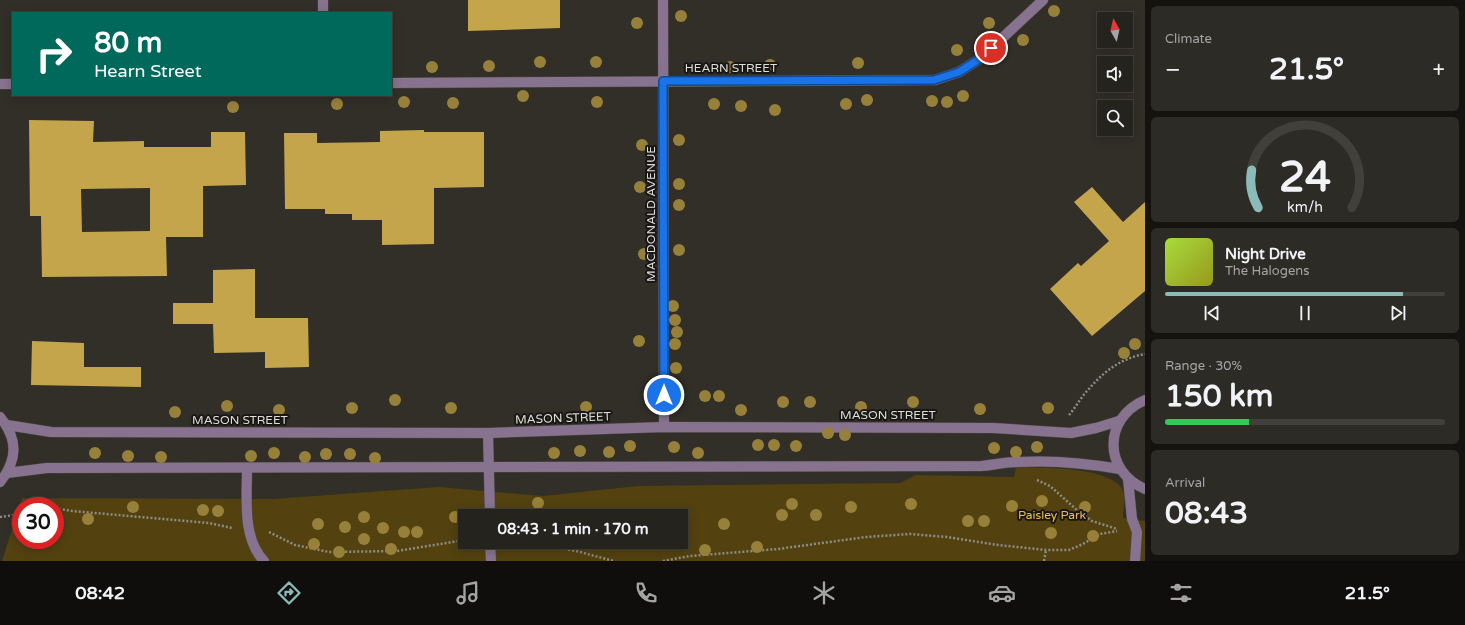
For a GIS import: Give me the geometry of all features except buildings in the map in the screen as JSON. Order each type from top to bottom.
[{"type":"street","points":[[323,0],[323,12]]},
{"type":"street","name":"MACDONALD AVENUE","points":[[663,0],[664,427]]},
{"type":"street","name":"HEARN STREET","points":[[392,83],[934,80],[959,72],[981,58],[1043,0]]},
{"type":"street","points":[[0,84],[12,84]]},
{"type":"street","points":[[1145,391],[1141,402],[1127,411],[1119,421],[1113,445],[1115,457],[1120,468],[1128,479],[1137,486],[1145,489]]},
{"type":"street","points":[[0,417],[7,425],[12,437],[14,449],[12,462],[7,473],[0,482]]},
{"type":"street","name":"MASON STREET","points":[[7,425],[51,432],[488,433],[664,427],[993,428],[1071,433],[1096,428],[1119,421]]},
{"type":"street","points":[[488,433],[490,509]]},
{"type":"street","points":[[7,473],[47,468],[247,469],[981,466],[1017,462],[1095,464],[1120,468]]},
{"type":"street","points":[[247,469],[247,512],[252,542],[264,561]]},
{"type":"street","points":[[1128,479],[1132,519],[1141,529],[1135,561]]},
{"type":"street","points":[[490,549],[491,561]]},
{"type":"path","points":[[1067,417],[1070,415],[1087,390],[1114,365],[1127,358],[1145,354]]},
{"type":"path","points":[[662,561],[690,556],[778,549],[873,536],[910,534],[947,537],[998,545],[1046,550],[1069,550],[1100,534],[1120,530],[1092,521],[1050,486],[1033,478]]},
{"type":"path","points":[[64,510],[209,523],[234,529]]},
{"type":"path","points":[[0,517],[12,515]]},
{"type":"path","points":[[264,529],[295,545],[329,552],[396,551],[458,541]]},
{"type":"path","points":[[566,549],[614,561]]},
{"type":"path","points":[[1044,561],[1046,550]]},
{"type":"green space","name":"Paisley Park","points":[[1016,467],[1072,470],[1101,475],[1113,480],[1123,490],[1123,518],[1145,521],[1145,561],[2,561],[12,530],[12,549],[64,549],[64,498],[273,499],[439,487],[543,496],[638,486],[900,483],[916,475],[1014,477]]},
{"type":"route","points":[[664,395],[663,81],[934,80],[959,72],[981,58],[991,48]]}]
